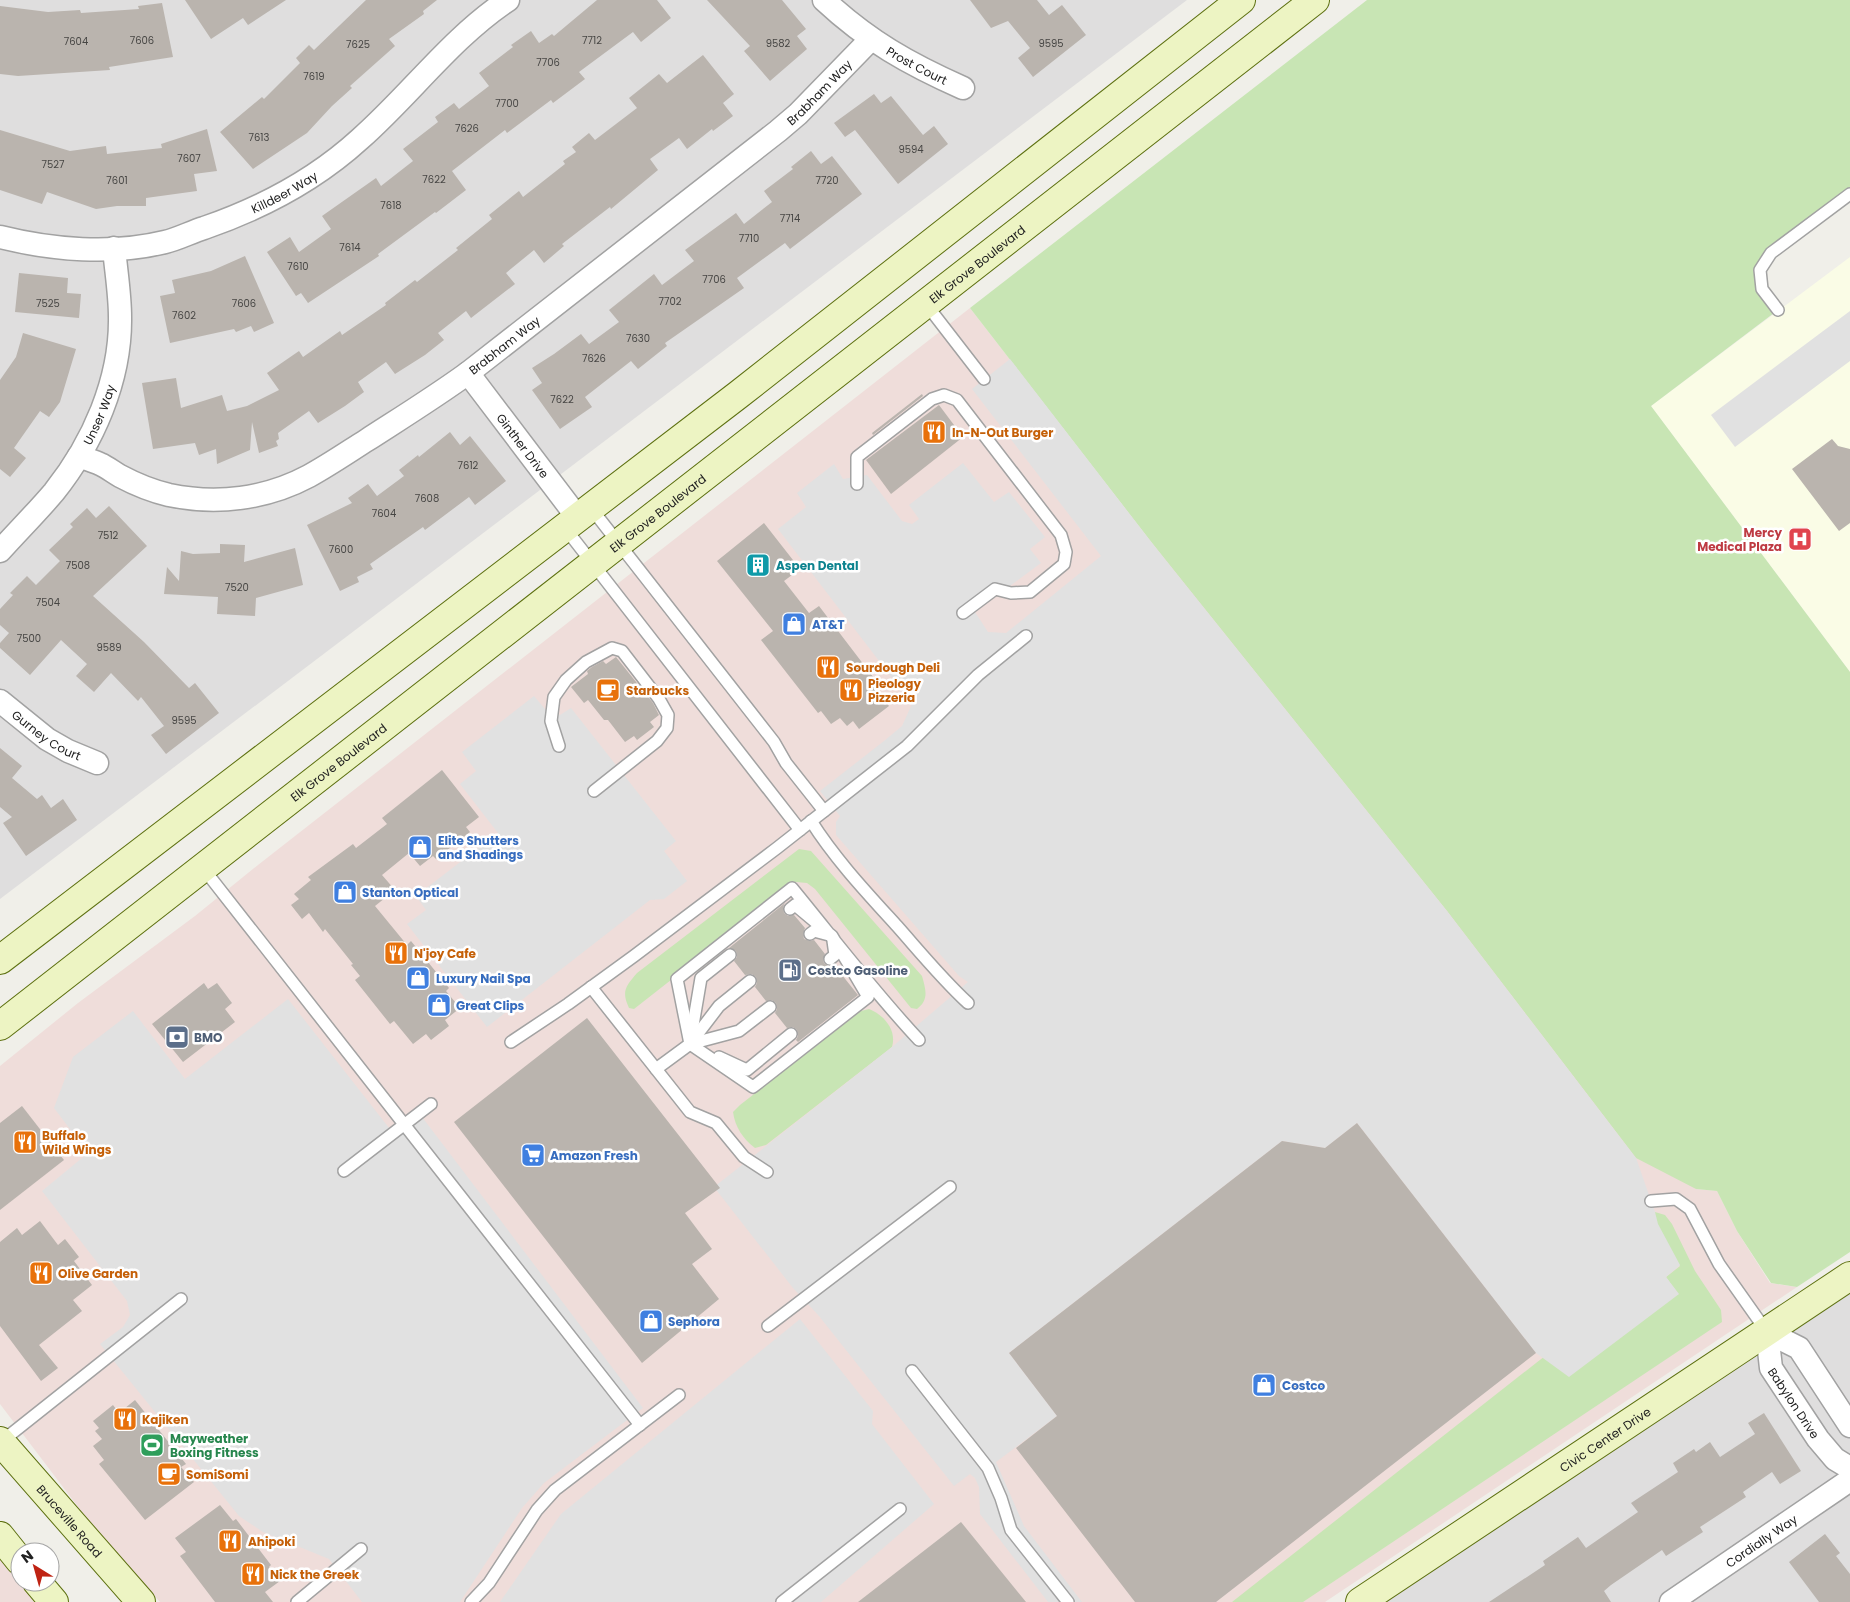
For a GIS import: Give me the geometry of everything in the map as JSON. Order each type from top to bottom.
[{"type":"main road","points":[[0,960],[746,389],[1241,0]]},
{"type":"main road","name":"Elk Grove Boulevard","points":[[0,1026],[1315,0]]},
{"type":"main road","name":"Civic Center Drive","points":[[1360,1602],[1850,1276]]},
{"type":"main road","name":"Bruceville Road","points":[[1,1442],[141,1602]]},
{"type":"main road","points":[[0,1536],[10,1548]]},
{"type":"street","name":"Killdeer Way","points":[[0,237],[68,248],[114,248],[165,242],[252,210],[306,182],[361,139],[462,36],[508,0]]},
{"type":"street","name":"Prost Court","points":[[824,0],[848,22],[871,39],[921,69],[963,88]]},
{"type":"street","name":"Brabham Way","points":[[79,456],[101,464],[122,477],[144,487],[191,499],[215,500],[264,494],[309,476],[430,400],[468,373],[778,131],[798,114],[871,39]]},
{"type":"street","name":"Unser Way","points":[[0,551],[54,491],[79,456],[101,412],[115,365],[120,317],[114,248]]},
{"type":"street","name":"Ginther Drive","points":[[468,373],[578,518]]},
{"type":"street","name":"Gurney Court","points":[[0,701],[47,739],[68,751],[97,763]]},
{"type":"street","points":[[1767,1332],[1799,1348],[1850,1426]]},
{"type":"street","name":"Babylon Drive","points":[[1767,1332],[1771,1368],[1818,1439],[1835,1459],[1850,1468]]},
{"type":"street","name":"Cordially Way","points":[[1671,1602],[1850,1480]]},
{"type":"lane","points":[[1778,310],[1762,290],[1760,270],[1771,253],[1850,194]]},
{"type":"lane","points":[[926,304],[984,379]]},
{"type":"lane","points":[[857,484],[857,457],[932,399],[944,395],[957,400],[1061,535],[1066,552],[1064,564],[1030,592],[1011,593],[995,589],[963,613]]},
{"type":"lane","points":[[578,518],[619,543],[768,735],[786,763],[824,811]]},
{"type":"lane","points":[[578,518],[592,564],[800,830]]},
{"type":"lane","points":[[511,1042],[591,987],[812,821],[907,746],[978,675],[1026,636]]},
{"type":"lane","points":[[559,746],[551,721],[554,697],[566,680],[586,662],[612,648],[622,651],[659,699],[668,715],[667,728],[657,741],[594,791]]},
{"type":"lane","points":[[812,821],[824,842],[873,899],[952,988],[968,1002]]},
{"type":"lane","points":[[203,868],[640,1425]]},
{"type":"lane","points":[[790,909],[795,905],[832,936],[868,997],[753,1087],[690,1044],[677,978],[792,888],[832,936],[902,1022],[919,1040]]},
{"type":"lane","points":[[810,934],[814,931],[832,936]]},
{"type":"lane","points":[[830,959],[835,955],[832,936]]},
{"type":"lane","points":[[832,936],[853,984],[850,986]]},
{"type":"lane","points":[[690,1044],[701,978],[730,955]]},
{"type":"lane","points":[[656,1069],[690,1044],[719,1006],[750,981]]},
{"type":"lane","points":[[591,987],[690,1112],[716,1123],[744,1157],[767,1172]]},
{"type":"lane","points":[[690,1044],[739,1030],[770,1006]]},
{"type":"lane","points":[[690,1044],[747,1070],[791,1034]]},
{"type":"lane","points":[[344,1171],[431,1104]]},
{"type":"lane","points":[[768,1326],[950,1187]]},
{"type":"lane","points":[[1651,1201],[1676,1199],[1690,1209],[1719,1264],[1767,1332]]},
{"type":"lane","points":[[1,1442],[181,1299]]},
{"type":"lane","points":[[912,1371],[988,1468],[1001,1498],[1011,1530],[1068,1602]]},
{"type":"lane","points":[[472,1602],[489,1583],[537,1510],[556,1490],[679,1396]]},
{"type":"lane","points":[[782,1602],[900,1509]]},
{"type":"lane","points":[[297,1602],[361,1549]]},
{"type":"lane","points":[[483,1602],[489,1583]]},
{"type":"shaded area","points":[[0,0],[1187,0],[0,899]]},
{"type":"shaded area","name":"Mercy Medical Plaza","points":[[1850,257],[1850,672],[1651,406]]},
{"type":"shaded area","points":[[970,308],[1152,543],[1696,1189],[1717,1191],[1737,1231],[1770,1283],[1797,1287],[1325,1602],[160,1602],[88,1520],[0,1404],[0,1066],[78,1003],[195,916]]},
{"type":"shaded area","points":[[1850,311],[1850,361],[1735,447],[1711,415]]},
{"type":"shaded area","points":[[1010,359],[1152,543],[1447,911],[1636,1158],[1658,1224],[1680,1265],[1666,1277],[1679,1294],[1569,1377],[1536,1353],[1357,1123],[1325,1148],[1282,1141],[1009,1353],[1057,1416],[996,1462],[1024,1526],[1082,1602],[1048,1602],[980,1514],[979,1487],[975,1478],[970,1474],[954,1486],[819,1316],[793,1288],[714,1187],[892,1047],[968,982],[959,976],[836,835],[836,822],[840,816],[820,791],[902,726],[912,704],[778,529],[806,507],[797,493],[834,464],[843,479],[867,475],[902,521],[912,524],[919,519],[909,505],[963,463],[994,502],[1009,492],[1045,537],[1030,549],[1041,563],[975,612],[988,632],[1006,633],[1101,556],[972,389]]},
{"type":"shaded area","points":[[534,696],[545,709],[560,715],[571,708],[676,841],[664,851],[687,881],[664,899],[650,900],[487,1027],[407,924],[426,910],[416,896],[498,833],[460,784],[476,771],[462,752]]},
{"type":"shaded area","points":[[288,999],[393,1133],[419,1113],[643,1408],[544,1483],[522,1508],[460,1602],[362,1602],[329,1559],[263,1532],[239,1516],[100,1344],[123,1327],[130,1315],[127,1301],[42,1191],[88,1153],[54,1108],[73,1057],[133,1011],[185,1079]]},
{"type":"shaded area","points":[[1850,1276],[1850,1602],[1360,1602]]},
{"type":"shaded area","points":[[800,1319],[873,1411],[872,1424],[934,1504],[821,1602],[500,1602],[561,1514]]},
{"type":"shaded area","points":[[0,1556],[10,1569],[10,1592],[28,1592],[37,1602],[0,1602]]},
{"type":"green space","points":[[1367,0],[1850,0],[1850,194],[1760,270],[1778,310],[1651,406],[1850,672],[1850,1252],[1797,1287],[1771,1283],[1737,1231],[1717,1191],[1696,1189],[1636,1158],[1447,911],[1152,543],[970,308]]},
{"type":"green space","points":[[799,849],[811,851],[922,976],[926,994],[921,1006],[917,1009],[911,1008],[815,889],[807,883],[796,882],[634,1009],[629,1008],[625,993],[637,973]]},
{"type":"green space","points":[[869,1009],[880,1015],[888,1024],[893,1035],[892,1047],[766,1145],[755,1148],[743,1137],[733,1112],[861,1011]]},
{"type":"green space","points":[[1655,1212],[1665,1215],[1672,1224],[1695,1271],[1721,1310],[1722,1322],[1303,1602],[1232,1602],[1550,1352],[1678,1294],[1666,1277],[1680,1266],[1638,1218]]},
{"type":"building","points":[[185,0],[286,0],[248,25],[243,18],[211,39]]},
{"type":"building","points":[[366,0],[437,0],[423,11],[424,14],[389,39],[395,46],[350,86],[352,88],[307,133],[253,169],[220,132],[262,97],[264,99],[300,63],[296,58],[309,45],[314,50]]},
{"type":"building","points":[[597,0],[657,0],[671,18],[641,42],[633,32],[579,72],[585,79],[553,103],[551,100],[507,133],[505,130],[452,171],[466,190],[378,254],[379,256],[308,303],[301,293],[296,296],[267,252],[290,237],[299,252],[331,229],[322,216],[376,178],[381,186],[413,161],[403,149],[438,122],[435,117],[454,103],[459,109],[489,86],[479,73],[513,47],[511,45],[531,31],[539,43],[552,34],[554,36]]},
{"type":"building","points":[[707,0],[782,0],[806,29],[797,36],[807,49],[770,81],[744,51],[750,46]]},
{"type":"building","points":[[970,0],[1037,0],[1049,15],[1062,5],[1086,35],[1033,77],[1018,58],[1030,48],[1008,21],[991,28]]},
{"type":"building","points":[[162,3],[173,57],[109,67],[110,70],[18,76],[0,74],[0,6],[48,12],[80,10],[81,13],[139,9],[138,6]]},
{"type":"building","points":[[703,55],[734,94],[723,103],[733,116],[713,131],[712,129],[687,149],[679,138],[650,159],[658,170],[611,209],[610,207],[562,244],[564,246],[544,263],[534,250],[506,273],[515,284],[471,318],[466,311],[438,333],[444,340],[425,355],[395,374],[386,362],[358,382],[364,392],[345,406],[318,423],[309,411],[278,433],[279,439],[276,441],[278,446],[259,453],[252,422],[250,450],[217,464],[216,449],[199,455],[195,443],[153,449],[142,383],[176,378],[181,408],[222,395],[227,411],[247,406],[279,390],[267,373],[299,351],[303,357],[340,331],[342,335],[386,305],[385,303],[415,280],[417,282],[458,250],[456,248],[492,219],[489,215],[519,191],[523,197],[565,164],[563,161],[576,152],[572,147],[589,133],[595,140],[637,108],[629,98],[659,74],[667,83]]},
{"type":"building","points":[[874,94],[881,103],[891,96],[923,135],[934,126],[948,144],[898,184],[855,130],[845,137],[834,123]]},
{"type":"building","points":[[207,129],[217,171],[194,174],[197,191],[146,198],[146,206],[117,206],[96,209],[47,192],[42,204],[0,190],[0,130],[70,151],[106,146],[107,154],[162,148],[161,144]]},
{"type":"building","points":[[811,151],[821,164],[832,156],[862,194],[790,249],[785,243],[737,278],[744,288],[665,343],[667,346],[638,369],[631,361],[585,397],[592,407],[560,429],[532,390],[542,383],[532,368],[581,334],[589,344],[619,322],[609,310],[654,274],[662,285],[694,261],[685,250],[736,213],[744,224],[772,202],[764,191],[793,169],[791,167]]},
{"type":"building","points":[[245,256],[274,323],[254,332],[251,326],[236,332],[234,329],[170,343],[160,296],[175,293],[172,280],[211,271]]},
{"type":"building","points":[[19,273],[68,278],[67,293],[81,294],[79,318],[15,312]]},
{"type":"building","points":[[23,333],[76,349],[60,402],[49,417],[40,411],[14,448],[26,458],[10,477],[0,469],[0,380],[16,357]]},
{"type":"building","points":[[922,394],[923,396],[873,435],[872,433]]},
{"type":"building","points":[[939,405],[963,437],[891,494],[866,460]]},
{"type":"building","points":[[450,432],[460,445],[470,436],[506,481],[475,505],[469,497],[425,530],[423,527],[370,564],[373,569],[357,577],[359,582],[340,591],[307,525],[352,503],[348,498],[368,484],[377,496],[404,476],[399,470],[418,455],[419,457]]},
{"type":"building","points":[[1832,439],[1838,446],[1850,449],[1850,523],[1839,531],[1792,469]]},
{"type":"building","points":[[109,506],[147,546],[93,596],[144,642],[189,688],[195,683],[219,713],[166,754],[151,735],[164,726],[141,697],[138,701],[111,673],[94,692],[76,676],[87,664],[61,640],[30,675],[0,648],[0,643],[9,633],[0,625],[0,609],[13,595],[10,593],[27,576],[36,585],[60,561],[49,550],[73,527],[70,524],[87,508],[96,518]]},
{"type":"building","points":[[764,523],[800,569],[784,581],[809,613],[819,606],[880,686],[876,689],[889,706],[859,729],[853,721],[847,726],[840,718],[831,724],[821,711],[818,713],[761,640],[773,631],[717,561]]},
{"type":"building","points":[[220,544],[245,545],[244,562],[295,548],[303,585],[256,598],[255,616],[217,614],[218,597],[164,594],[167,567],[179,581],[181,551],[193,554],[220,553]]},
{"type":"building","points":[[616,657],[653,703],[659,715],[650,722],[654,727],[637,740],[634,736],[625,742],[608,720],[604,720],[588,700],[584,703],[571,687],[588,674],[587,671],[592,667],[603,661],[606,664]]},
{"type":"building","points":[[0,748],[22,766],[12,778],[37,799],[42,795],[51,808],[63,799],[77,820],[26,856],[3,823],[12,817],[0,807]]},
{"type":"building","points":[[442,770],[479,817],[466,827],[470,832],[436,859],[433,856],[420,866],[409,853],[382,875],[395,890],[375,906],[407,945],[411,941],[449,988],[446,991],[460,1008],[445,1020],[449,1026],[431,1040],[426,1034],[413,1044],[394,1021],[390,1024],[355,980],[360,976],[351,965],[353,964],[325,929],[323,932],[309,913],[302,919],[291,905],[299,899],[294,894],[311,880],[308,877],[353,844],[356,848],[387,824],[382,818]]},
{"type":"building","name":"Costco Gasoline","points":[[785,903],[783,907],[784,913],[788,916],[794,915],[805,928],[804,939],[814,940],[825,954],[824,963],[828,966],[834,965],[858,995],[798,1042],[796,1040],[798,1036],[797,1030],[793,1027],[787,1028],[775,1013],[777,1009],[776,1003],[772,1000],[766,1001],[755,987],[757,983],[756,977],[752,974],[745,975],[734,961],[737,957],[736,951],[729,948]]},
{"type":"building","points":[[204,983],[208,989],[217,983],[232,1003],[225,1009],[235,1022],[183,1062],[152,1024]]},
{"type":"building","points":[[587,1018],[720,1188],[685,1213],[712,1249],[692,1264],[719,1299],[642,1363],[454,1122]]},
{"type":"building","name":"Buffalo Wild Wings","points":[[22,1106],[64,1160],[0,1210],[0,1123]]},
{"type":"building","name":"Costco","points":[[1357,1123],[1536,1353],[1216,1602],[1135,1602],[1016,1448],[1057,1416],[1009,1353],[1282,1141],[1325,1148]]},
{"type":"building","name":"Olive Garden","points":[[40,1221],[58,1245],[65,1239],[79,1257],[74,1261],[92,1285],[73,1300],[82,1311],[39,1345],[58,1368],[41,1381],[0,1326],[0,1242],[17,1228],[22,1235]]},
{"type":"building","points":[[135,1400],[186,1464],[181,1467],[194,1482],[145,1520],[99,1464],[104,1460],[93,1446],[102,1439],[95,1431],[99,1428],[93,1421],[113,1405],[119,1413]]},
{"type":"building","points":[[1764,1413],[1801,1471],[1780,1484],[1772,1472],[1743,1492],[1746,1497],[1700,1527],[1703,1532],[1666,1556],[1662,1550],[1611,1585],[1604,1591],[1611,1602],[1489,1602],[1545,1565],[1543,1561],[1578,1537],[1586,1548],[1638,1512],[1631,1503],[1678,1472],[1673,1463],[1694,1449],[1696,1452],[1710,1442],[1720,1457],[1755,1434],[1748,1423]]},
{"type":"building","points":[[220,1505],[233,1521],[236,1519],[271,1565],[269,1567],[280,1581],[265,1592],[273,1602],[215,1602],[180,1556],[186,1552],[175,1538]]},
{"type":"building","points":[[961,1522],[1026,1602],[858,1602]]},
{"type":"building","points":[[1825,1534],[1840,1553],[1836,1556],[1850,1574],[1850,1602],[1819,1602],[1789,1562]]},
{"type":"place","name":"In-N-Out Burger","points":[[934,432]]},
{"type":"place","name":"Mercy Medical Plaza","points":[[1800,539]]},
{"type":"place","name":"Aspen Dental","points":[[758,565]]},
{"type":"place","name":"AT&T","points":[[794,624]]},
{"type":"place","name":"Sourdough Deli","points":[[828,667]]},
{"type":"place","name":"Starbucks","points":[[608,690]]},
{"type":"place","name":"Pieology Pizzeria","points":[[851,690]]},
{"type":"place","name":"Elite Shutters and Shadings","points":[[420,847]]},
{"type":"place","name":"Stanton Optical","points":[[345,892]]},
{"type":"place","name":"N'joy Cafe","points":[[396,953]]},
{"type":"place","name":"Costco Gasoline","points":[[790,970]]},
{"type":"place","name":"Luxury Nail Spa","points":[[418,978]]},
{"type":"place","name":"Great Clips","points":[[439,1005]]},
{"type":"place","name":"BMO","points":[[177,1037]]},
{"type":"place","name":"Buffalo Wild Wings","points":[[25,1142]]},
{"type":"place","name":"Amazon Fresh","points":[[533,1155]]},
{"type":"place","name":"Olive Garden","points":[[41,1273]]},
{"type":"place","name":"Sephora","points":[[651,1321]]},
{"type":"place","name":"Costco","points":[[1264,1385]]},
{"type":"place","name":"Kajiken","points":[[125,1419]]},
{"type":"place","name":"Mayweather Boxing Fitness","points":[[152,1445]]},
{"type":"place","name":"SomiSomi","points":[[169,1474]]},
{"type":"place","name":"Ahipoki","points":[[230,1541]]},
{"type":"place","name":"Nick the Greek","points":[[253,1574]]}]
